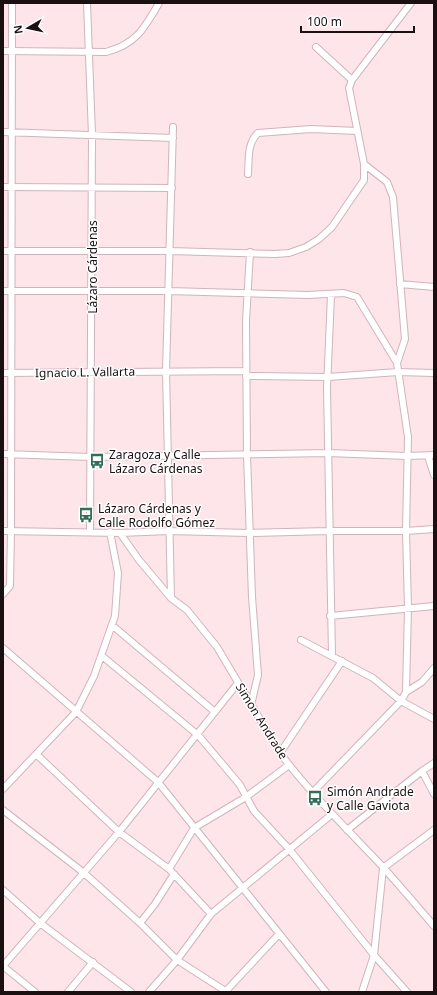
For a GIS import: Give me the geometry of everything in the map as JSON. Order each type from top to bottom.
[{"type":"street","points":[[3,594],[10,586],[11,531],[12,3]]},
{"type":"street","name":"Lázaro Cárdenas","points":[[87,3],[92,135],[90,531]]},
{"type":"street","points":[[3,51],[106,52],[121,48],[130,42],[146,25],[159,3]]},
{"type":"street","points":[[3,250],[250,252],[275,254],[289,253],[306,247],[319,239],[332,227],[364,180],[364,164],[349,98],[349,88],[352,80],[411,3]]},
{"type":"street","points":[[316,47],[352,80]]},
{"type":"street","points":[[171,598],[166,371],[173,127]]},
{"type":"street","points":[[248,174],[250,148],[253,137],[258,133],[311,129],[357,131]]},
{"type":"street","points":[[3,132],[173,138]]},
{"type":"street","points":[[313,792],[401,701],[406,692],[408,608],[406,531],[408,437],[397,362],[405,339],[393,197],[387,182],[364,164]]},
{"type":"street","points":[[3,187],[172,188]]},
{"type":"street","points":[[250,252],[247,295],[246,455],[249,533],[258,675],[251,705]]},
{"type":"street","points":[[400,284],[434,287]]},
{"type":"street","points":[[3,291],[169,291],[247,295],[344,294],[357,297],[397,362]]},
{"type":"street","points":[[331,295],[328,377],[328,453],[330,616],[332,655]]},
{"type":"street","name":"Ignacio L. Vallarta","points":[[3,373],[166,371],[328,377],[398,372],[434,373]]},
{"type":"street","points":[[3,454],[91,457],[328,453],[407,456],[431,455],[434,475]]},
{"type":"street","points":[[3,531],[90,531],[120,533],[169,531],[249,533],[329,530],[406,531],[434,529]]},
{"type":"street","points":[[3,789],[76,712],[94,676],[113,626],[115,616],[118,573],[110,532]]},
{"type":"street","name":"Simon Andrade","points":[[120,533],[139,560],[171,598],[187,610],[217,647],[280,753],[289,765],[331,815],[383,868],[434,926]]},
{"type":"street","points":[[330,616],[434,606]]},
{"type":"street","points":[[113,626],[215,712]]},
{"type":"street","points":[[301,640],[332,655],[373,678],[401,701],[434,719]]},
{"type":"street","points":[[3,648],[158,782],[326,992]]},
{"type":"street","points":[[102,656],[198,735],[240,785],[254,811],[289,849],[374,955],[407,992]]},
{"type":"street","points":[[280,753],[342,661]]},
{"type":"street","points":[[406,692],[422,682],[434,668]]},
{"type":"street","points":[[35,992],[3,966],[119,832],[238,683]]},
{"type":"street","points":[[36,754],[119,832],[168,868],[211,914]]},
{"type":"street","points":[[347,830],[434,763]]},
{"type":"street","points":[[168,868],[194,828],[246,797],[289,765]]},
{"type":"street","points":[[422,771],[434,794]]},
{"type":"street","points":[[3,810],[84,872],[140,923],[177,960],[227,992],[279,934]]},
{"type":"street","points":[[149,992],[177,960],[211,914],[331,815]]},
{"type":"street","points":[[362,992],[374,955],[383,868],[434,830]]},
{"type":"street","points":[[140,923],[155,904],[174,874]]},
{"type":"street","points":[[3,890],[40,923],[94,962],[131,992]]},
{"type":"street","points":[[68,992],[94,962]]},
{"type":"place","name":"Zaragoza y Calle Lázaro Cárdenas","points":[[97,461]]},
{"type":"place","name":"Lázaro Cárdenas y Calle Rodolfo Gómez","points":[[86,515]]},
{"type":"place","name":"Simón Andrade y Calle Gaviota","points":[[315,798]]}]
